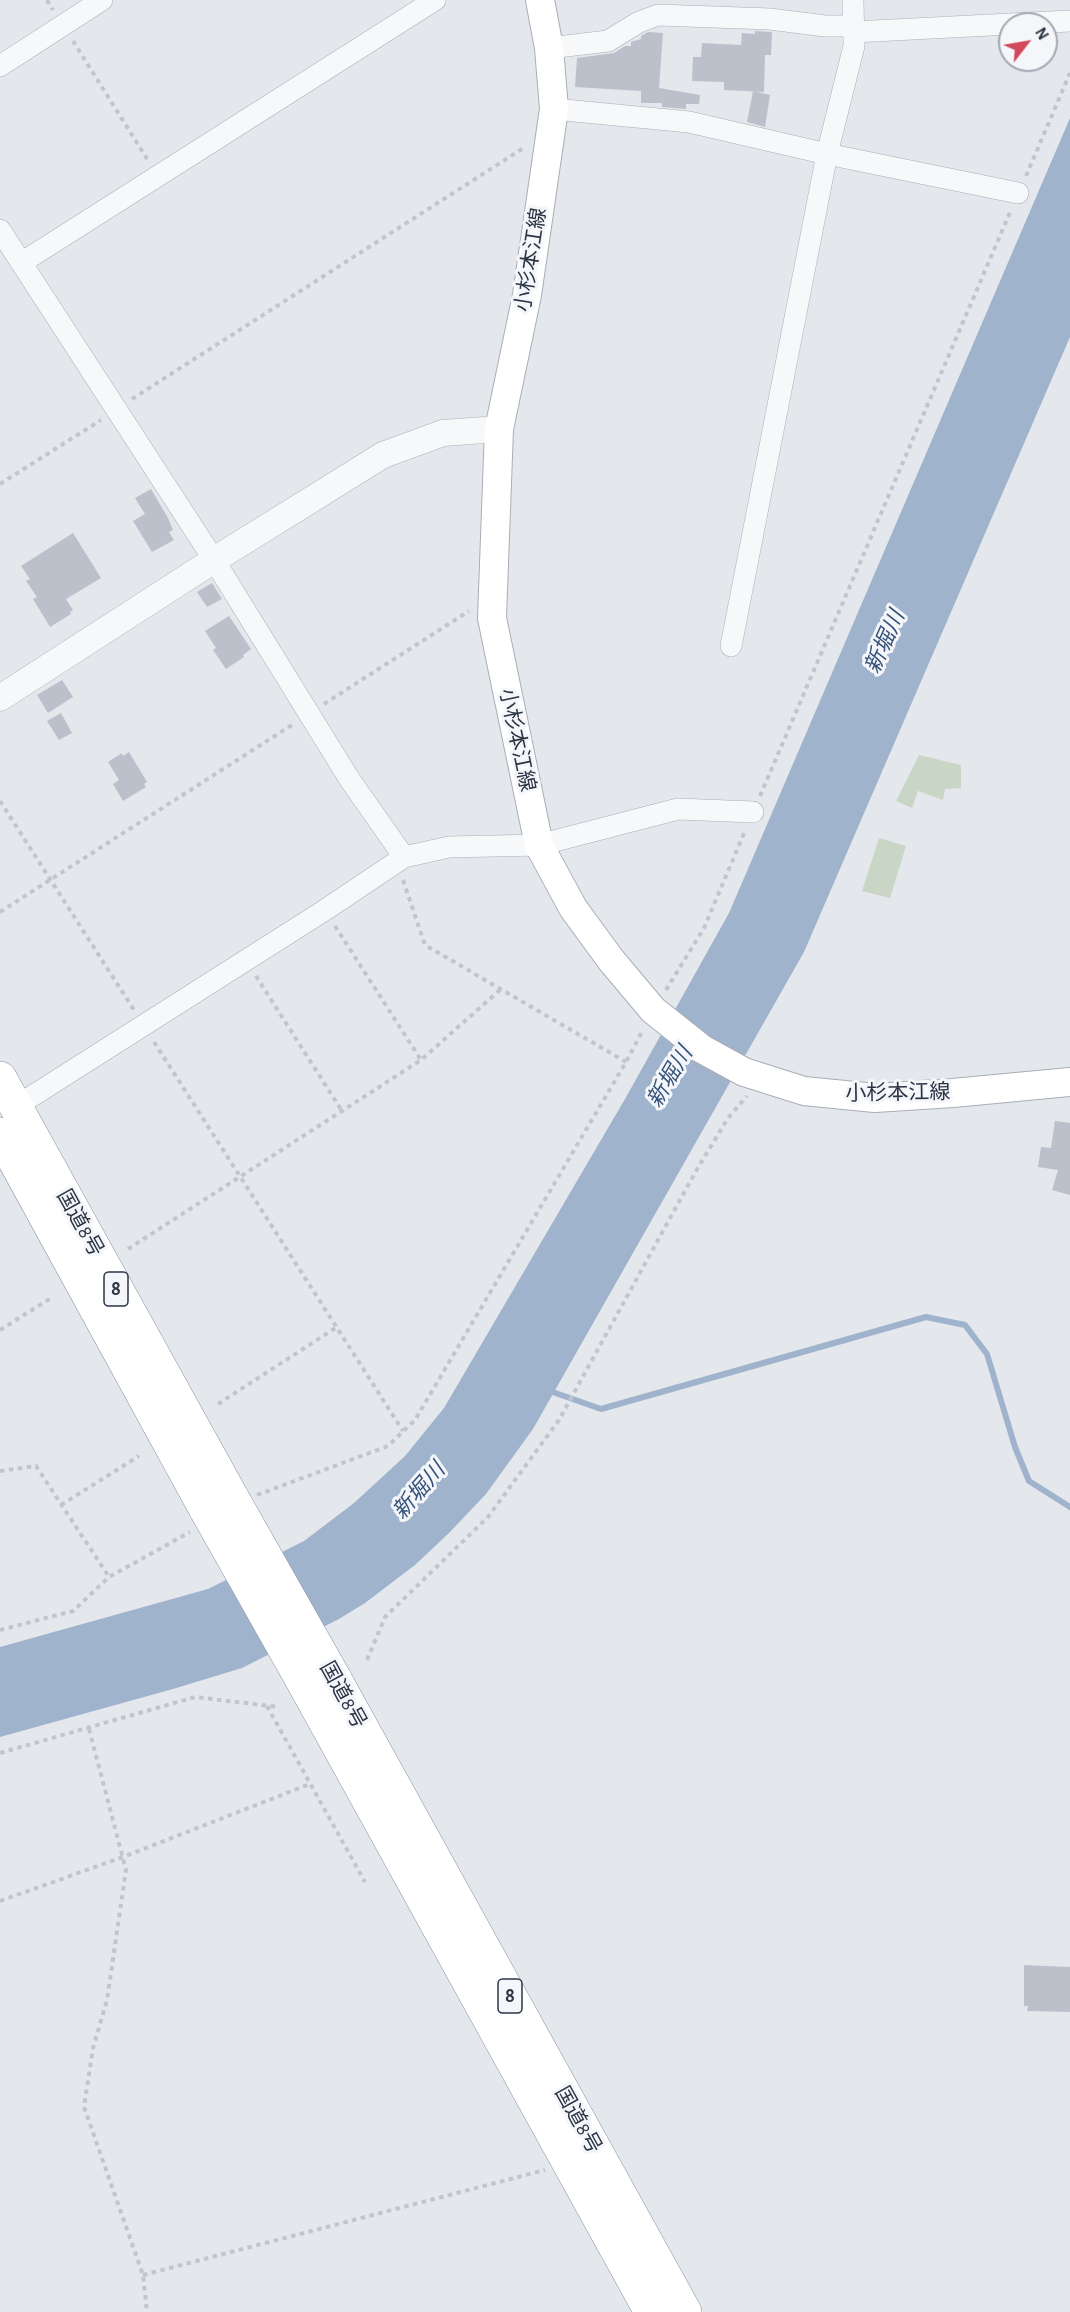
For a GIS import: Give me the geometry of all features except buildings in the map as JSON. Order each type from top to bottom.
[{"type":"highway","name":"国道8号","points":[[0,1078],[8,1120],[221,1509],[685,2312]]},
{"type":"highway","name":"国道8号","points":[[321,1685],[569,2164],[651,2312]]},
{"type":"main road","name":"小杉本江線","points":[[540,0],[549,48],[553,120],[527,295],[499,429],[492,596],[492,618],[539,844],[573,908],[610,960],[657,1015],[702,1049],[753,1075],[804,1091],[876,1098],[1070,1082]]},
{"type":"street","points":[[0,66],[102,0]]},
{"type":"street","points":[[21,263],[435,0]]},
{"type":"street","points":[[731,646],[827,154],[854,46],[853,0]]},
{"type":"street","points":[[549,48],[608,41],[639,22],[658,15],[770,19],[854,29],[998,24]]},
{"type":"street","points":[[553,120],[689,122],[827,154],[1018,193]]},
{"type":"street","points":[[0,230],[214,560],[401,860]]},
{"type":"street","points":[[0,698],[214,560],[384,456],[443,433],[499,429]]},
{"type":"street","points":[[8,1120],[144,1025],[401,860],[449,847],[539,844],[678,809],[753,812]]},
{"type":"path","points":[[46,0],[158,176]]},
{"type":"path","points":[[0,1630],[73,1611],[109,1577],[221,1509],[388,1446],[415,1420],[626,1062],[657,1015],[704,928],[1070,73]]},
{"type":"path","points":[[0,484],[116,410],[553,120]]},
{"type":"path","points":[[0,912],[492,596]]},
{"type":"path","points":[[0,801],[403,1431]]},
{"type":"path","points":[[401,860],[425,945],[626,1062]]},
{"type":"path","points":[[325,910],[421,1060]]},
{"type":"path","points":[[246,960],[342,1111]]},
{"type":"path","points":[[128,1249],[421,1060],[501,988]]},
{"type":"path","points":[[367,1660],[384,1617],[488,1517],[559,1420],[696,1171],[753,1075]]},
{"type":"path","points":[[0,1330],[51,1298]]},
{"type":"path","points":[[218,1404],[337,1327]]},
{"type":"path","points":[[62,1504],[139,1456]]},
{"type":"path","points":[[0,1471],[36,1466],[109,1577]]},
{"type":"path","points":[[0,1753],[195,1697],[279,1707]]},
{"type":"path","points":[[266,1706],[365,1882]]},
{"type":"path","points":[[89,1729],[126,1870],[107,2000],[93,2048],[84,2107],[143,2275],[147,2312]]},
{"type":"path","points":[[0,1901],[123,1857],[310,1784]]},
{"type":"path","points":[[143,2275],[569,2164]]},
{"type":"green space","points":[[919,755],[961,765],[961,788],[945,789],[943,800],[918,791],[912,808],[896,801]]},
{"type":"green space","points":[[879,838],[906,846],[890,898],[862,891]]},
{"type":"water","name":"新堀川","points":[[1070,118],[1070,337],[804,952],[533,1429],[486,1494],[449,1533],[415,1565],[365,1603],[339,1619],[242,1668],[0,1737],[0,1647],[208,1589],[304,1541],[354,1503],[405,1456],[444,1408],[625,1099],[729,913]]},
{"type":"waterway","points":[[547,1390],[601,1409],[926,1317],[965,1325],[987,1354],[1015,1447],[1029,1481],[1070,1507]]}]
